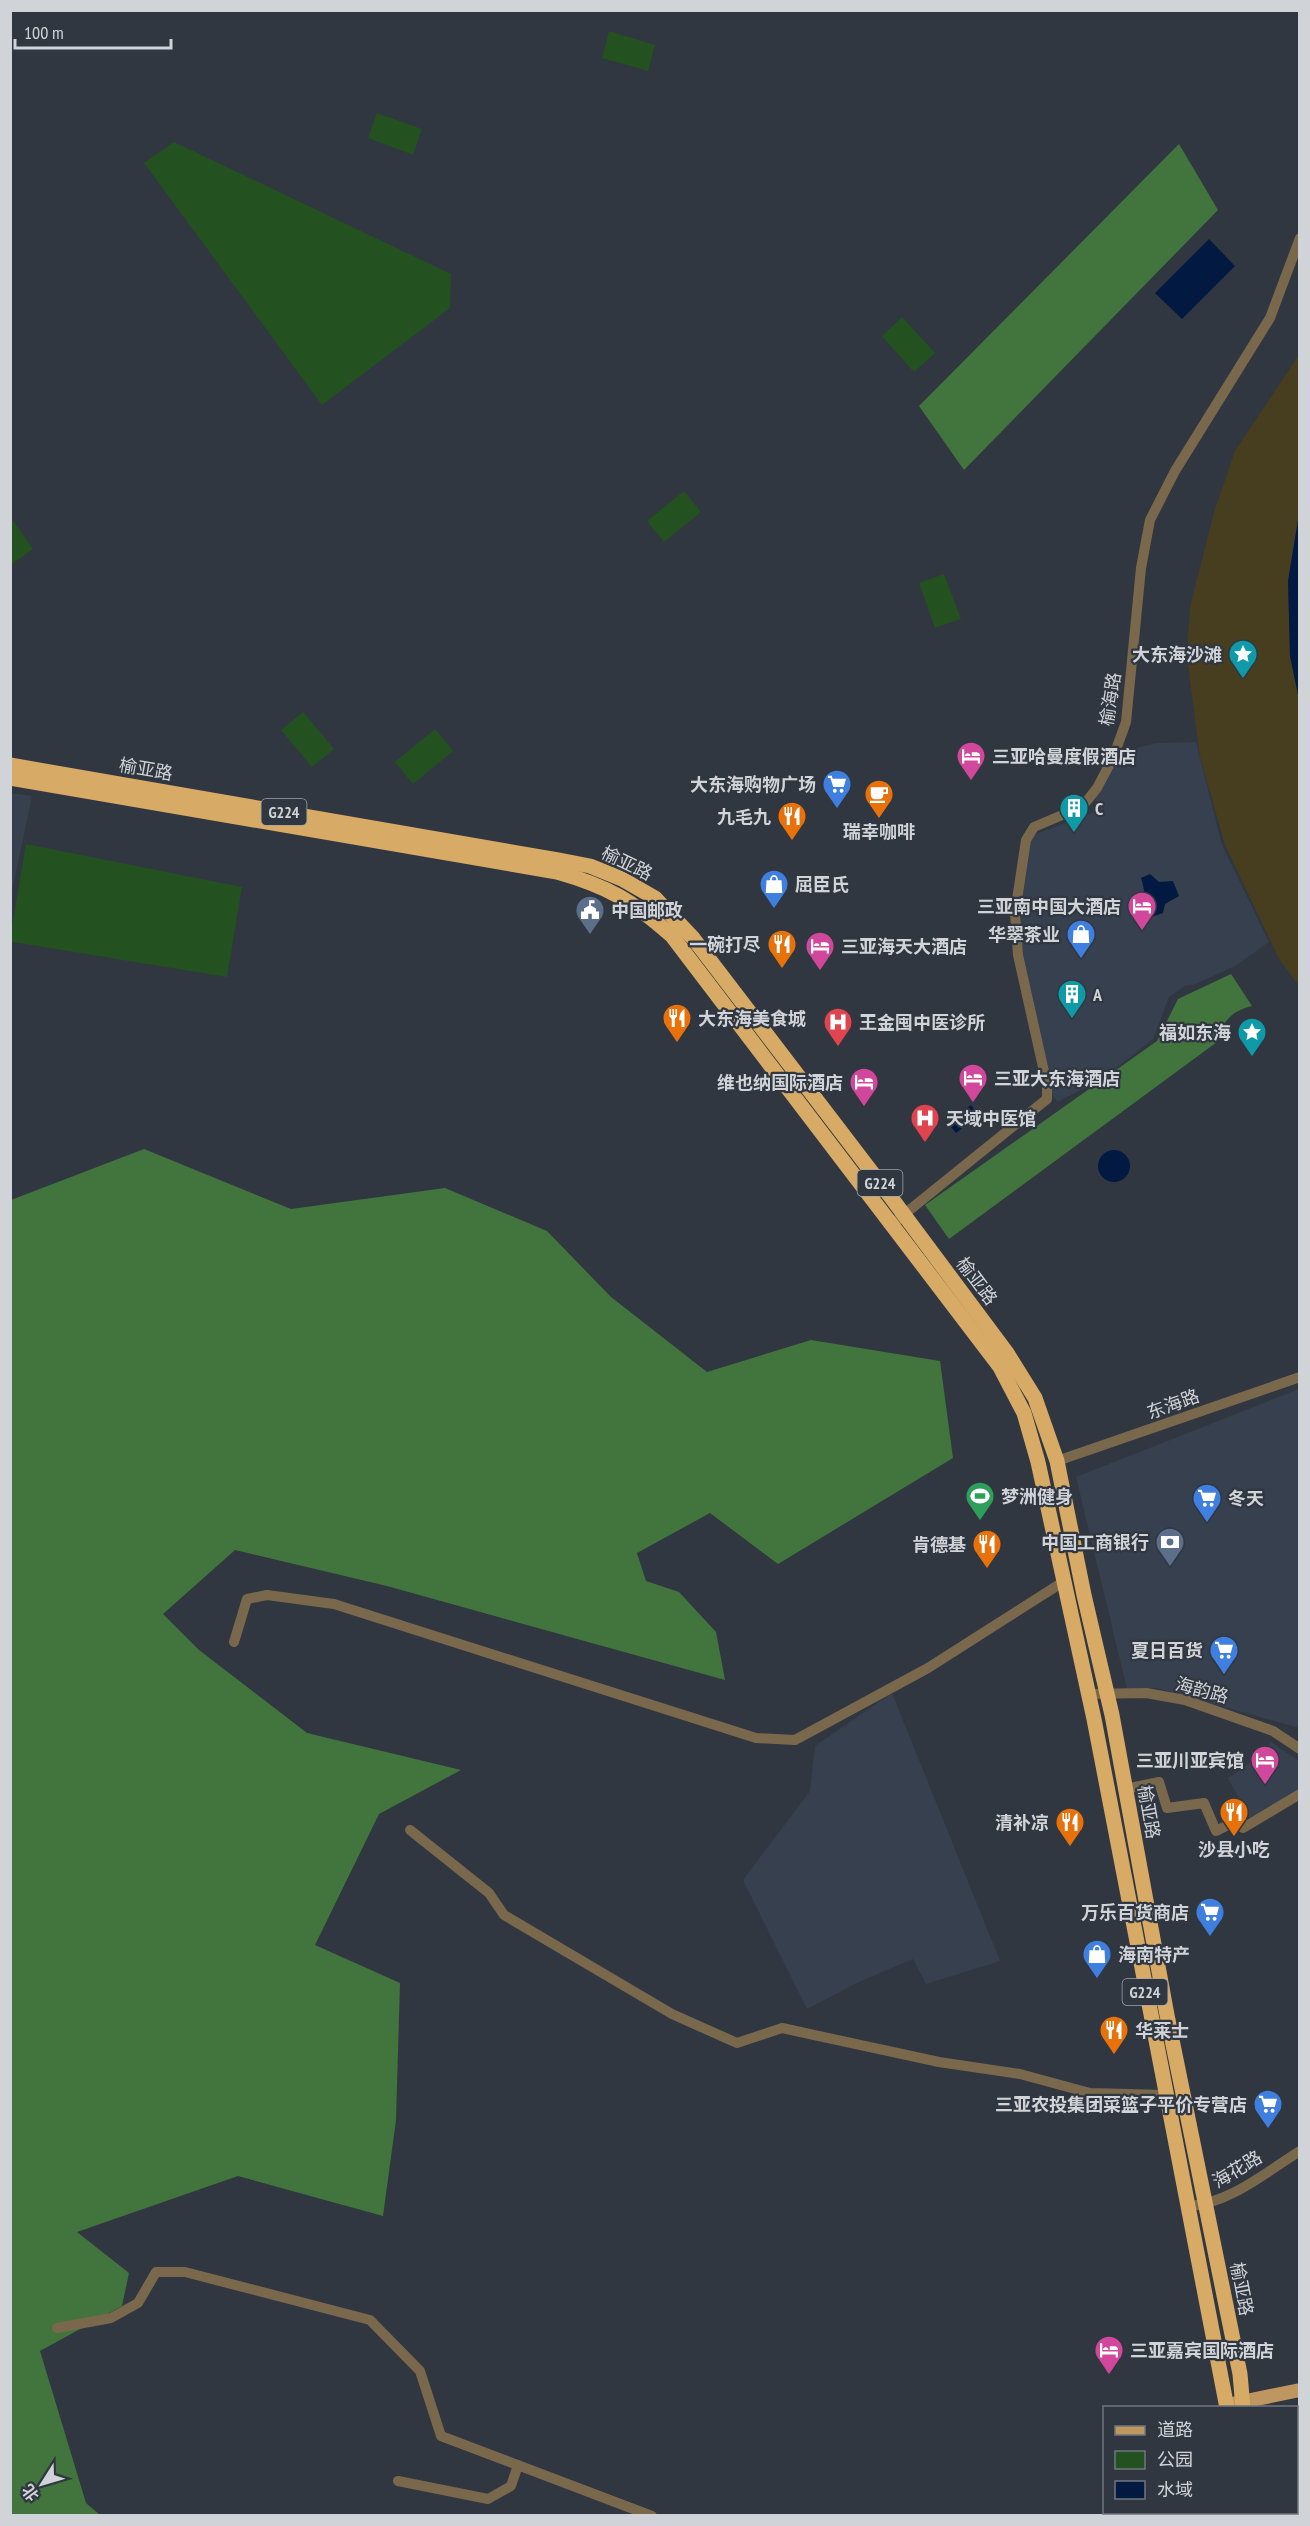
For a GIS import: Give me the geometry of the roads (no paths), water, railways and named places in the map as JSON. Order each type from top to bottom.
[{"type":"highway","name":"榆亚路","points":[[10,765],[558,860],[590,866],[622,879],[655,898],[693,938],[904,1215],[1007,1353],[1035,1398],[1058,1461],[1240,2374],[1235,2406]]},
{"type":"highway","name":"榆亚路","points":[[10,778],[557,872],[589,881],[642,909],[672,936],[1000,1367],[1024,1413],[1038,1462],[1088,1694],[1188,2206],[1235,2406]]},
{"type":"main road","points":[[1235,2406],[1299,2390]]},
{"type":"street","name":"榆海路","points":[[891,1225],[1047,1099],[1047,1085],[1018,954],[1015,913],[1026,840],[1034,827],[1074,810],[1086,802],[1097,789],[1113,758],[1126,722],[1141,568],[1150,520],[1174,471],[1270,318],[1299,238]]},
{"type":"street","name":"东海路","points":[[1058,1461],[1299,1377]]},
{"type":"street","points":[[234,1642],[247,1599],[267,1595],[334,1604],[756,1738],[795,1740],[928,1668],[1063,1582]]},
{"type":"street","name":"海韵路","points":[[1088,1694],[1146,1693],[1185,1700],[1274,1731],[1299,1749]]},
{"type":"street","points":[[1125,1789],[1159,1782],[1167,1808],[1204,1803],[1216,1831],[1238,1820],[1243,1828],[1299,1794]]},
{"type":"street","points":[[410,1830],[489,1893],[504,1915],[672,2014],[737,2043],[782,2028],[939,2062],[1020,2074],[1090,2093],[1165,2095]]},
{"type":"street","name":"海花路","points":[[1188,2206],[1206,2205],[1241,2188],[1299,2151]]},
{"type":"street","points":[[57,2328],[111,2318],[138,2303],[156,2272],[185,2272],[370,2320],[420,2371],[441,2436],[652,2516]]},
{"type":"street","points":[[398,2481],[488,2499],[511,2486],[518,2465]]},
{"type":"water","points":[[1209,239],[1235,266],[1182,319],[1155,293]]},
{"type":"water","points":[[1299,514],[1299,700],[1290,656],[1288,581]]},
{"type":"water","points":[[1150,874],[1159,882],[1173,881],[1179,896],[1165,904],[1163,913],[1151,917],[1147,915],[1141,878]]},
{"type":"water","points":[[971,1105],[979,1116],[956,1133],[948,1123]]},
{"type":"water","points":[[1114,1150],[1125,1155],[1130,1166],[1125,1177],[1114,1182],[1103,1177],[1098,1166],[1103,1155]]},
{"type":"place","name":"大东海沙滩","points":[[1243,680]]},
{"type":"place","name":"三亚哈曼度假酒店","points":[[971,782]]},
{"type":"place","name":"大东海购物广场","points":[[837,810]]},
{"type":"place","name":"瑞幸咖啡","points":[[879,820]]},
{"type":"place","name":"C","points":[[1074,834]]},
{"type":"place","name":"九毛九","points":[[792,842]]},
{"type":"place","name":"屈臣氏","points":[[774,910]]},
{"type":"place","name":"三亚南中国大酒店","points":[[1142,932]]},
{"type":"place","name":"中国邮政","points":[[590,936]]},
{"type":"place","name":"华翠茶业","points":[[1081,960]]},
{"type":"place","name":"一碗打尽","points":[[782,970]]},
{"type":"place","name":"三亚海天大酒店","points":[[820,972]]},
{"type":"place","name":"A","points":[[1072,1020]]},
{"type":"place","name":"大东海美食城","points":[[677,1044]]},
{"type":"place","name":"王金囤中医诊所","points":[[838,1048]]},
{"type":"place","name":"福如东海","points":[[1252,1058]]},
{"type":"place","name":"三亚大东海酒店","points":[[973,1104]]},
{"type":"place","name":"维也纳国际酒店","points":[[864,1108]]},
{"type":"place","name":"天域中医馆","points":[[925,1144]]},
{"type":"place","name":"梦洲健身","points":[[980,1522]]},
{"type":"place","name":"冬天","points":[[1207,1524]]},
{"type":"place","name":"中国工商银行","points":[[1170,1568]]},
{"type":"place","name":"肯德基","points":[[987,1570]]},
{"type":"place","name":"夏日百货","points":[[1224,1676]]},
{"type":"place","name":"三亚川亚宾馆","points":[[1265,1786]]},
{"type":"place","name":"沙县小吃","points":[[1234,1838]]},
{"type":"place","name":"清补凉","points":[[1070,1848]]},
{"type":"place","name":"万乐百货商店","points":[[1210,1938]]},
{"type":"place","name":"海南特产","points":[[1097,1980]]},
{"type":"place","name":"华莱士","points":[[1114,2056]]},
{"type":"place","name":"三亚农投集团菜篮子平价专营店","points":[[1268,2130]]},
{"type":"place","name":"三亚嘉宾国际酒店","points":[[1109,2376]]}]
